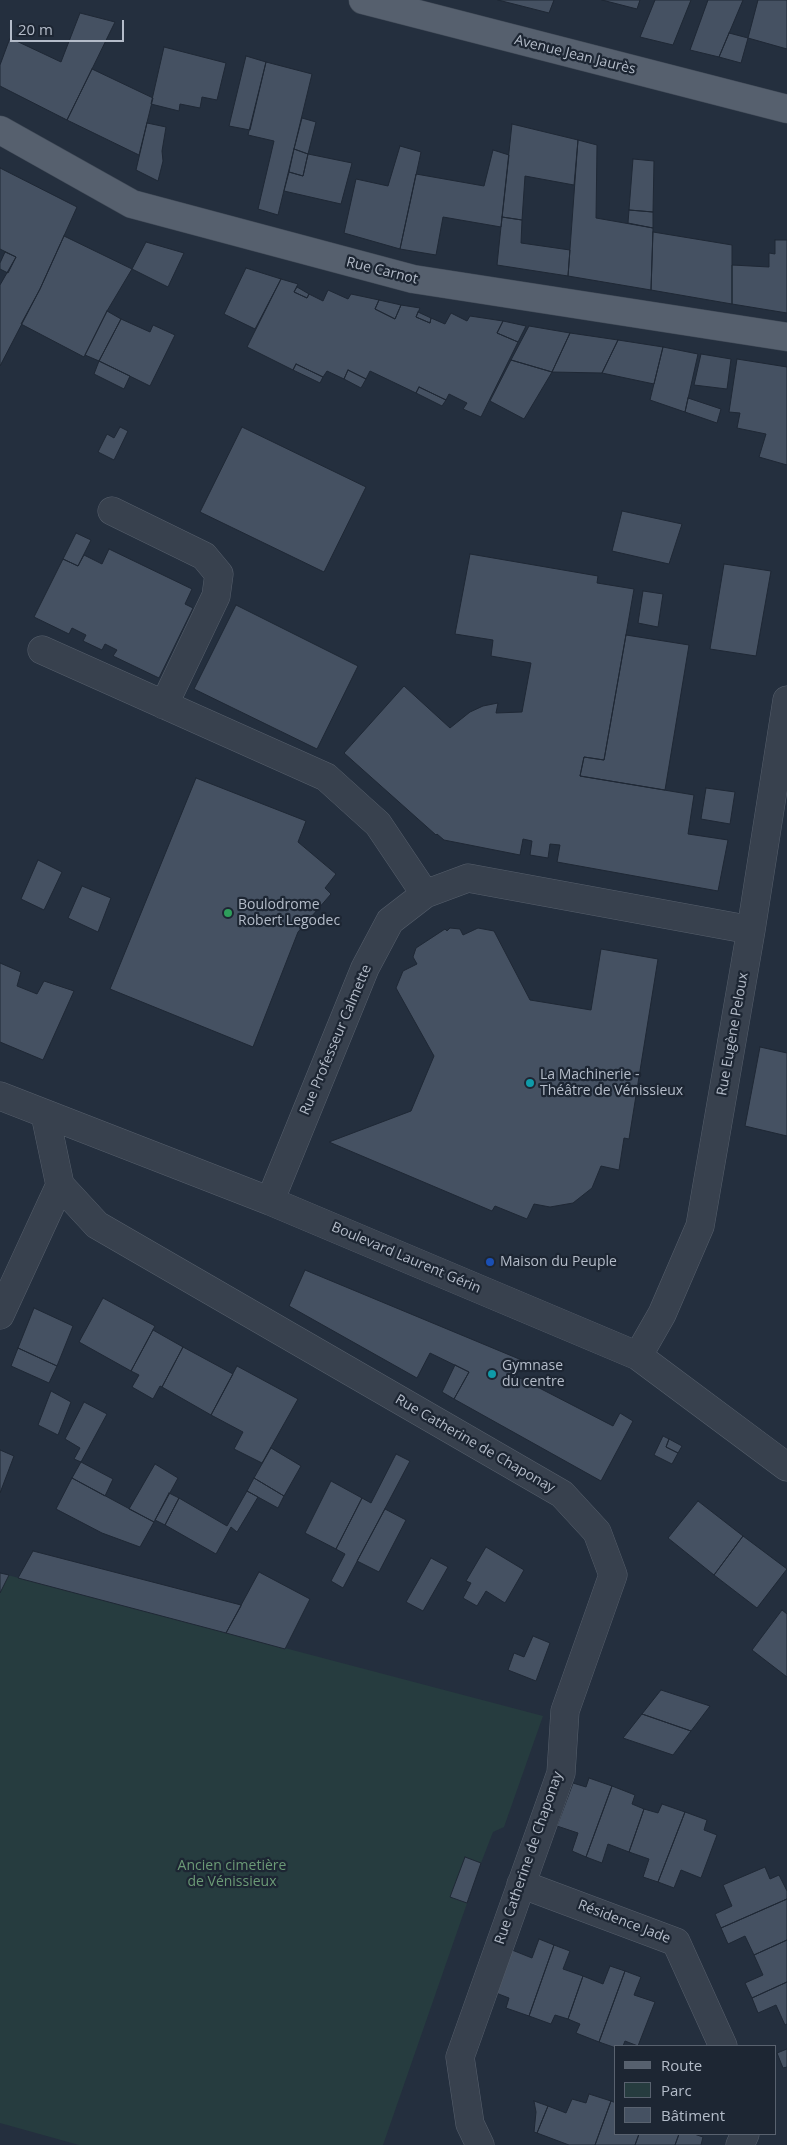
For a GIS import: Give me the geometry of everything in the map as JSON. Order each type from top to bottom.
[{"type":"main road","name":"Avenue Jean Jaurès","points":[[363,0],[787,109]]},
{"type":"main road","name":"Rue Carnot","points":[[0,130],[132,204],[412,279],[787,337]]},
{"type":"street","points":[[112,511],[204,556],[219,574],[216,596],[164,705]]},
{"type":"street","points":[[42,650],[326,777],[378,824],[424,894]]},
{"type":"street","name":"Rue Eugène Peloux","points":[[638,1356],[662,1314],[700,1226],[751,930],[787,700]]},
{"type":"street","name":"Rue Professeur Calmette","points":[[270,1201],[365,968],[390,921],[424,894],[468,878],[751,930]]},
{"type":"street","name":"Boulevard Laurent Gérin","points":[[0,1096],[270,1201],[638,1356],[787,1467]]},
{"type":"street","points":[[0,1315],[60,1186],[44,1114]]},
{"type":"street","name":"Rue Catherine de Chaponay","points":[[60,1186],[97,1225],[562,1494],[597,1532],[613,1575],[565,1711],[561,1773],[460,2057],[475,2134]]},
{"type":"street","name":"Résidence Jade","points":[[521,1884],[676,1942],[723,2045]]},
{"type":"green space","name":"Ancien cimetière de Vénissieux","points":[[0,1573],[543,1716],[504,1827],[493,1832],[481,1863],[383,2145],[79,2145],[0,2123]]},
{"type":"building","points":[[498,0],[554,0],[549,13]]},
{"type":"building","points":[[602,0],[640,0],[637,9]]},
{"type":"building","points":[[655,0],[691,0],[673,45],[640,37]]},
{"type":"building","points":[[708,0],[743,0],[719,57],[690,50]]},
{"type":"building","points":[[758,0],[787,0],[787,49],[748,38]]},
{"type":"building","points":[[80,13],[115,22],[67,120],[0,86],[0,65],[10,38],[61,62]]},
{"type":"building","points":[[729,33],[748,38],[741,63],[719,57]]},
{"type":"building","points":[[164,47],[226,63],[217,100],[202,97],[200,108],[180,104],[179,111],[151,104]]},
{"type":"building","points":[[246,56],[266,62],[250,130],[229,126]]},
{"type":"building","points":[[266,62],[312,74],[278,215],[258,209],[274,141],[248,135]]},
{"type":"building","points":[[92,69],[153,98],[139,155],[67,120]]},
{"type":"building","points":[[302,118],[316,122],[308,154],[294,149]]},
{"type":"building","points":[[147,123],[166,127],[162,151],[163,161],[158,181],[136,170]]},
{"type":"building","points":[[512,124],[578,140],[574,185],[525,176],[522,220],[502,217]]},
{"type":"building","points":[[578,140],[597,145],[596,218],[653,228],[651,290],[568,276]]},
{"type":"building","points":[[400,146],[421,152],[400,249],[344,233],[356,179],[388,186]]},
{"type":"building","points":[[294,149],[308,154],[303,176],[289,172]]},
{"type":"building","points":[[493,150],[509,155],[501,227],[443,217],[436,255],[400,249],[416,174],[484,186]]},
{"type":"building","points":[[308,154],[352,163],[341,204],[284,191],[289,172],[303,176]]},
{"type":"building","points":[[633,159],[654,161],[653,212],[629,210]]},
{"type":"building","points":[[0,168],[77,207],[40,289],[0,366],[0,285],[16,257],[0,249]]},
{"type":"building","points":[[629,210],[653,212],[653,228],[628,223]]},
{"type":"building","points":[[502,217],[522,220],[521,243],[570,250],[568,276],[497,265]]},
{"type":"building","points":[[653,232],[732,245],[732,304],[651,290]]},
{"type":"building","points":[[64,236],[132,269],[107,311],[84,357],[21,324],[40,289]]},
{"type":"building","points":[[775,240],[787,240],[787,313],[732,304],[732,265],[769,267],[769,253],[775,254]]},
{"type":"building","points":[[146,242],[184,253],[168,287],[132,269]]},
{"type":"building","points":[[5,252],[16,257],[8,273],[0,269],[0,263]]},
{"type":"building","points":[[246,268],[281,279],[255,329],[224,314]]},
{"type":"building","points":[[281,279],[298,284],[294,292],[307,298],[309,294],[323,301],[328,290],[348,299],[351,294],[379,300],[375,309],[395,319],[401,305],[420,308],[416,317],[430,323],[431,318],[445,324],[451,313],[467,321],[470,316],[503,321],[497,333],[518,342],[481,417],[463,409],[467,403],[449,394],[446,400],[419,387],[416,393],[370,371],[366,379],[348,370],[344,379],[327,371],[323,377],[296,364],[293,370],[247,347]]},
{"type":"building","points":[[297,287],[309,294],[307,298],[294,292]]},
{"type":"building","points":[[379,300],[401,305],[395,319],[375,309]]},
{"type":"building","points":[[107,311],[121,319],[99,361],[85,355]]},
{"type":"building","points":[[418,312],[431,318],[430,323],[416,317]]},
{"type":"building","points":[[121,319],[150,332],[153,325],[175,335],[150,386],[99,361]]},
{"type":"building","points":[[503,321],[526,326],[518,342],[497,333]]},
{"type":"building","points":[[529,326],[570,333],[552,372],[511,360]]},
{"type":"building","points":[[570,333],[618,340],[602,373],[552,372]]},
{"type":"building","points":[[618,340],[663,347],[654,384],[602,373]]},
{"type":"building","points":[[663,347],[698,354],[685,412],[650,400]]},
{"type":"building","points":[[701,354],[731,359],[727,389],[694,385]]},
{"type":"building","points":[[737,359],[787,367],[787,465],[759,457],[766,434],[737,428],[740,413],[729,412]]},
{"type":"building","points":[[511,360],[552,372],[524,419],[490,401]]},
{"type":"building","points":[[99,361],[130,376],[124,389],[94,374]]},
{"type":"building","points":[[296,364],[323,377],[320,383],[293,370]]},
{"type":"building","points":[[348,370],[366,379],[361,388],[344,379]]},
{"type":"building","points":[[419,387],[446,400],[442,406],[416,393]]},
{"type":"building","points":[[688,398],[721,409],[717,423],[685,412]]},
{"type":"building","points":[[120,427],[128,431],[114,460],[98,452],[107,434],[114,438]]},
{"type":"building","points":[[242,427],[366,487],[324,572],[200,512]]},
{"type":"building","points":[[622,511],[682,524],[669,564],[612,551]]},
{"type":"building","points":[[76,533],[91,540],[78,566],[63,559]]},
{"type":"building","points":[[109,549],[192,589],[185,604],[193,608],[159,678],[113,656],[117,650],[105,644],[102,650],[83,641],[86,635],[72,628],[69,634],[34,617],[63,559],[78,566],[84,555],[102,564]]},
{"type":"building","points":[[470,554],[598,576],[597,583],[634,589],[604,760],[584,757],[580,776],[694,795],[688,834],[728,840],[718,891],[557,862],[560,845],[550,844],[548,858],[530,855],[532,841],[523,839],[520,855],[444,840],[344,753],[404,686],[450,728],[470,712],[483,706],[498,703],[496,713],[522,712],[531,663],[491,656],[493,640],[455,634]]},
{"type":"building","points":[[724,564],[771,571],[756,656],[710,649]]},
{"type":"building","points":[[643,591],[663,594],[658,627],[638,623]]},
{"type":"building","points":[[236,605],[358,666],[317,749],[194,689]]},
{"type":"building","points":[[626,635],[689,645],[665,790],[580,776],[584,757],[604,760]]},
{"type":"building","name":"Boulodrome Robert Legodec","points":[[196,778],[306,821],[298,842],[336,874],[325,888],[331,894],[298,932],[253,1047],[110,989]]},
{"type":"building","points":[[706,788],[735,792],[730,824],[701,819]]},
{"type":"building","points":[[38,860],[62,872],[44,910],[21,899]]},
{"type":"building","points":[[82,886],[111,898],[98,932],[68,918]]},
{"type":"building","name":"La Machinerie - Théâtre de Vénissieux","points":[[450,928],[460,929],[463,935],[478,928],[494,931],[530,1000],[591,1010],[601,949],[658,959],[629,1139],[624,1138],[619,1170],[601,1166],[592,1188],[573,1203],[550,1207],[534,1204],[527,1219],[495,1206],[492,1211],[329,1142],[411,1111],[434,1056],[396,988],[403,971],[417,964],[413,957],[416,948],[445,929],[447,931]]},
{"type":"building","points":[[0,963],[21,972],[17,986],[37,994],[44,981],[74,991],[43,1060],[0,1042]]},
{"type":"building","points":[[760,1047],[787,1053],[787,1136],[745,1126]]},
{"type":"building","name":"Gymnase du centre","points":[[305,1270],[524,1361],[516,1376],[613,1426],[620,1413],[633,1421],[601,1481],[454,1399],[469,1372],[430,1353],[417,1378],[289,1306]]},
{"type":"building","points":[[103,1298],[155,1326],[131,1371],[79,1342]]},
{"type":"building","points":[[34,1308],[73,1326],[57,1366],[18,1348]]},
{"type":"building","points":[[153,1330],[183,1347],[162,1387],[160,1386],[153,1399],[132,1387],[139,1375],[131,1371]]},
{"type":"building","points":[[183,1347],[233,1374],[211,1415],[162,1387]]},
{"type":"building","points":[[18,1348],[57,1366],[49,1383],[11,1366]]},
{"type":"building","points":[[455,1365],[469,1372],[454,1399],[442,1392]]},
{"type":"building","points":[[237,1366],[298,1399],[262,1463],[234,1449],[243,1432],[211,1415]]},
{"type":"building","points":[[51,1391],[71,1402],[58,1435],[38,1425]]},
{"type":"building","points":[[84,1402],[107,1414],[81,1462],[74,1459],[80,1448],[65,1439]]},
{"type":"building","points":[[663,1436],[669,1439],[666,1447],[678,1453],[672,1464],[654,1455]]},
{"type":"building","points":[[669,1439],[682,1446],[678,1453],[666,1447]]},
{"type":"building","points":[[271,1448],[301,1466],[284,1496],[254,1478]]},
{"type":"building","points":[[0,1450],[14,1456],[0,1493]]},
{"type":"building","points":[[396,1454],[410,1461],[343,1588],[331,1581],[345,1554],[336,1549],[362,1498],[371,1503]]},
{"type":"building","points":[[81,1462],[113,1479],[105,1496],[72,1478]]},
{"type":"building","points":[[155,1464],[178,1478],[154,1522],[129,1509]]},
{"type":"building","points":[[72,1478],[154,1522],[140,1547],[102,1533],[56,1509]]},
{"type":"building","points":[[254,1478],[284,1496],[278,1508],[247,1491]]},
{"type":"building","points":[[331,1481],[362,1498],[336,1549],[305,1533]]},
{"type":"building","points":[[247,1491],[258,1497],[237,1532],[231,1527],[216,1554],[165,1525],[179,1498],[227,1526]]},
{"type":"building","points":[[169,1493],[179,1498],[165,1525],[155,1520]]},
{"type":"building","points":[[698,1501],[743,1536],[714,1575],[668,1538]]},
{"type":"building","points":[[385,1509],[406,1520],[379,1572],[357,1561]]},
{"type":"building","points":[[743,1536],[787,1569],[757,1608],[714,1575]]},
{"type":"building","points":[[486,1547],[524,1570],[505,1603],[486,1591],[477,1606],[463,1598],[471,1583],[466,1581]]},
{"type":"building","points":[[33,1551],[241,1606],[226,1633],[18,1578]]},
{"type":"building","points":[[431,1558],[448,1567],[423,1611],[406,1602]]},
{"type":"building","points":[[259,1572],[310,1599],[285,1649],[226,1633]]},
{"type":"building","points":[[0,1573],[9,1575],[0,1593]]},
{"type":"building","points":[[782,1610],[787,1614],[787,1677],[752,1650]]},
{"type":"building","points":[[533,1636],[550,1643],[536,1681],[508,1670],[514,1653],[524,1657]]},
{"type":"building","points":[[661,1690],[710,1706],[691,1731],[642,1714]]},
{"type":"building","points":[[642,1714],[691,1731],[673,1755],[623,1738]]},
{"type":"building","points":[[589,1778],[612,1786],[586,1857],[572,1851],[578,1833],[557,1826],[573,1783],[586,1787]]},
{"type":"building","points":[[612,1786],[635,1795],[632,1804],[644,1809],[629,1852],[608,1844],[602,1863],[586,1857]]},
{"type":"building","points":[[662,1804],[685,1812],[658,1882],[643,1877],[649,1859],[629,1852],[644,1809],[658,1813]]},
{"type":"building","points":[[685,1812],[707,1820],[704,1830],[717,1835],[701,1878],[681,1870],[674,1888],[658,1882]]},
{"type":"building","points":[[465,1857],[481,1863],[467,1903],[450,1897]]},
{"type":"building","points":[[765,1867],[770,1879],[779,1875],[787,1891],[787,1899],[721,1928],[715,1914],[732,1906],[723,1885]]},
{"type":"building","points":[[787,1899],[787,1940],[754,1955],[745,1936],[728,1944],[721,1928]]},
{"type":"building","points":[[539,1939],[554,1945],[529,2016],[506,2008],[509,1998],[496,1993],[512,1950],[532,1958]]},
{"type":"building","points":[[787,1940],[787,1982],[752,1998],[745,1983],[763,1975],[754,1955]]},
{"type":"building","points":[[554,1945],[570,1951],[563,1969],[583,1976],[568,2019],[555,2015],[551,2024],[529,2016]]},
{"type":"building","points":[[610,1966],[625,1971],[599,2042],[576,2033],[580,2024],[568,2019],[583,1976],[603,1984]]},
{"type":"building","points":[[625,1971],[641,1977],[634,1995],[655,2002],[638,2045],[625,2041],[623,2045],[614,2045],[614,2047],[599,2042]]},
{"type":"building","points":[[787,1982],[787,2024],[785,2025],[776,2005],[758,2013],[752,1998]]},
{"type":"building","points":[[787,2049],[787,2067],[783,2068],[777,2053]]},
{"type":"building","points":[[589,2094],[611,2101],[595,2145],[569,2145],[537,2133],[548,2106],[566,2113],[572,2099],[586,2103]]},
{"type":"building","points":[[534,2101],[548,2106],[537,2133],[534,2132],[536,2112]]},
{"type":"building","points":[[611,2101],[614,2102],[614,2135],[639,2135],[635,2145],[595,2145]]},
{"type":"building","points":[[639,2135],[679,2135],[675,2145],[635,2145]]},
{"type":"building","points":[[679,2135],[697,2135],[703,2137],[701,2145],[675,2145]]},
{"type":"place","name":"Boulodrome Robert Legodec","points":[[228,913]]},
{"type":"place","name":"La Machinerie - Théâtre de Vénissieux","points":[[530,1083]]},
{"type":"place","name":"Maison du Peuple","points":[[490,1262]]},
{"type":"place","name":"Gymnase du centre","points":[[492,1374]]}]
